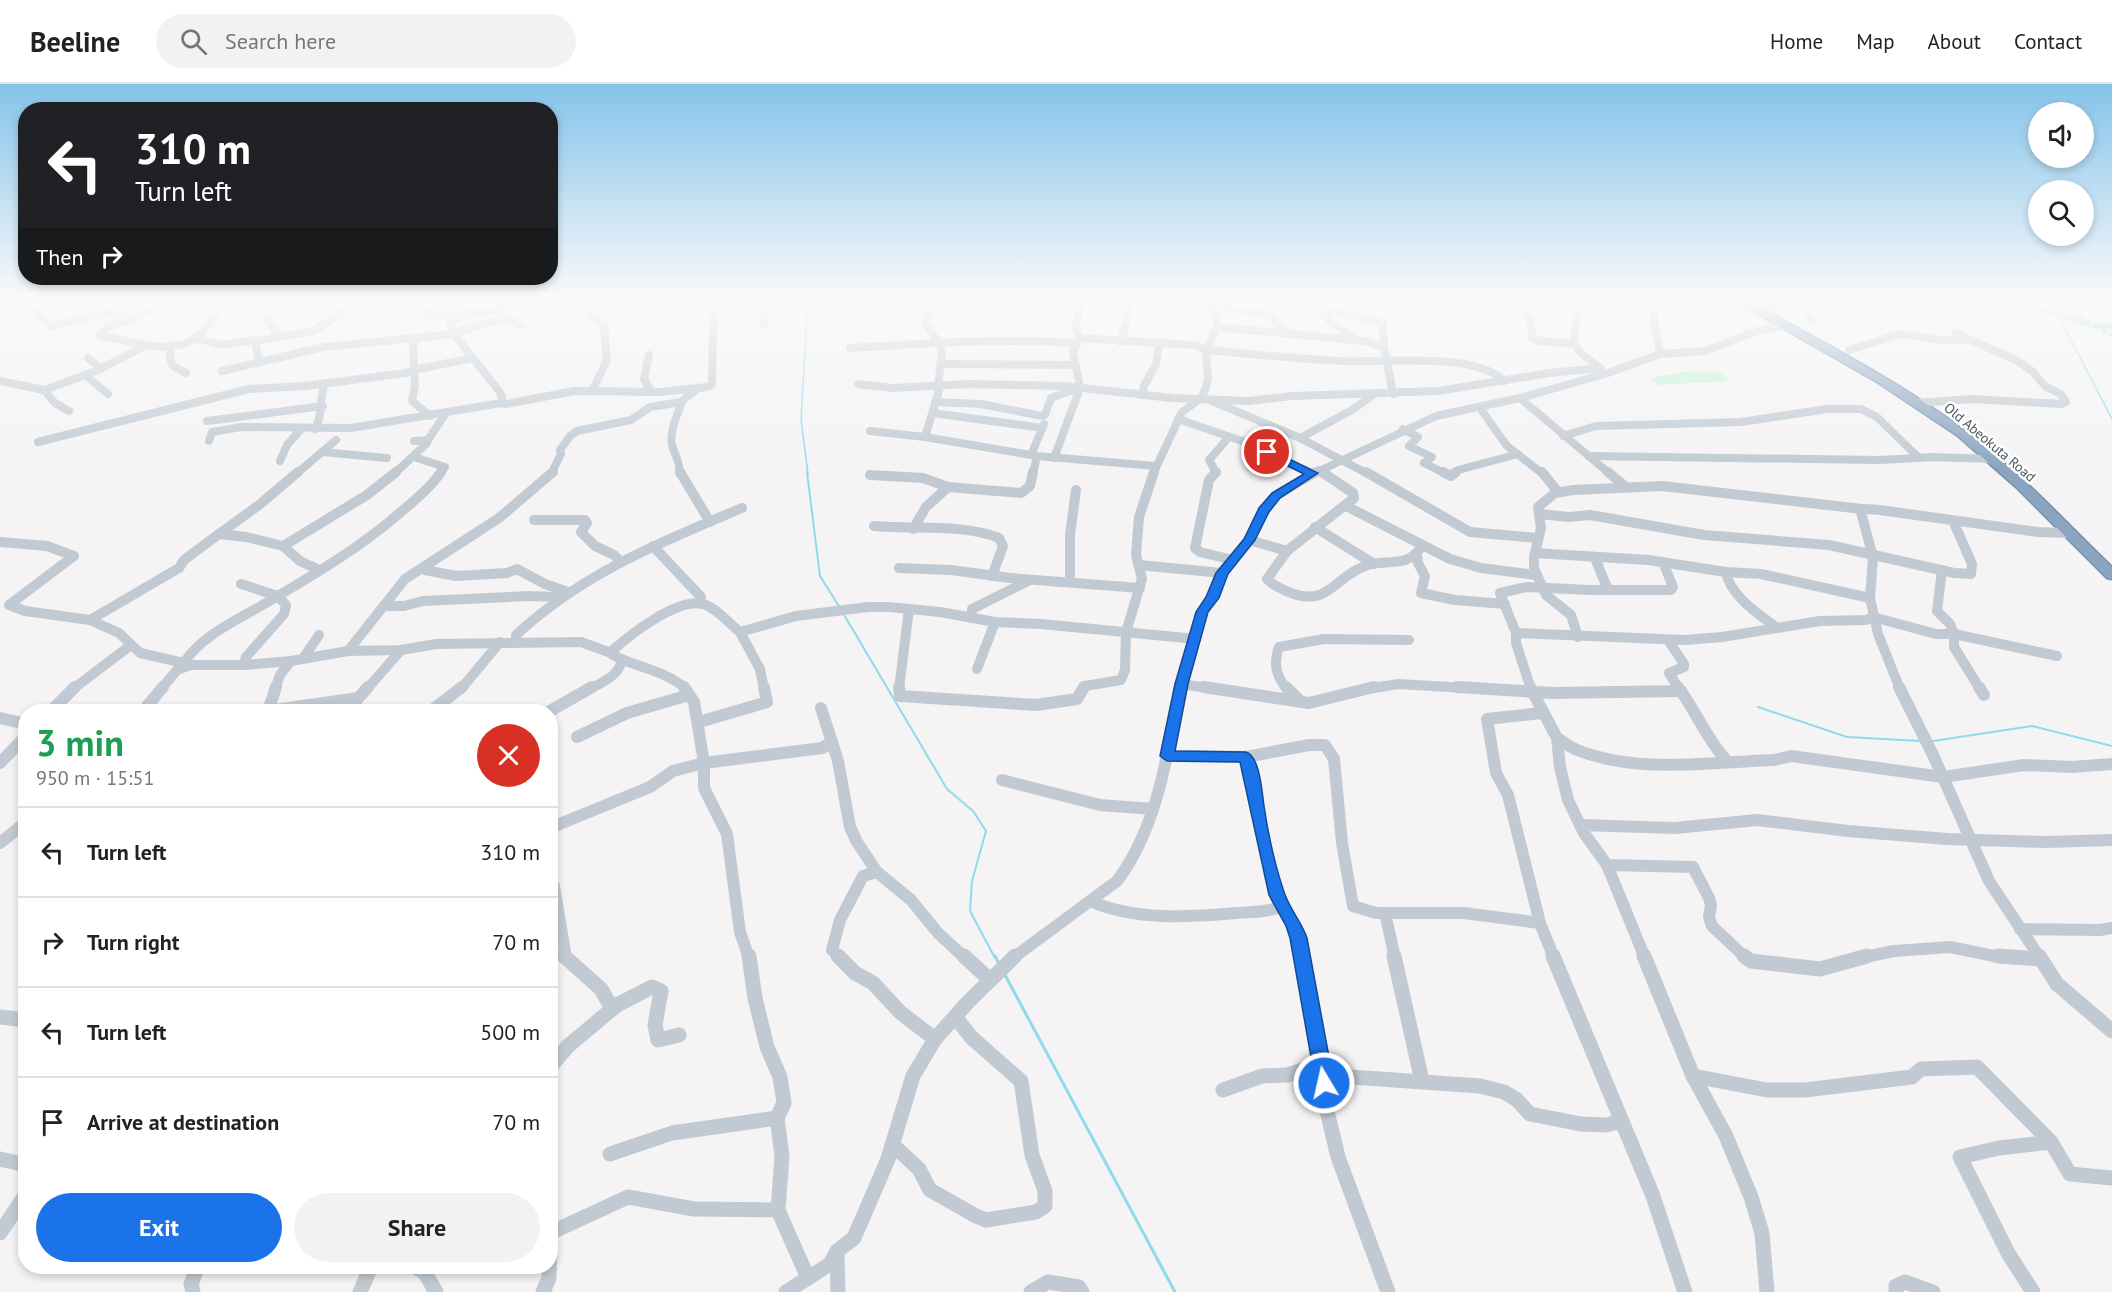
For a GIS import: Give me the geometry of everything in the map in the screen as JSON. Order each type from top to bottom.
[{"type":"highway","name":"Old Abeokuta Road","points":[[1836,356],[1917,403],[1991,459],[2112,575]]},
{"type":"street","points":[[0,381],[44,390],[101,369],[125,356]]},
{"type":"street","points":[[170,356],[173,366],[186,373]]},
{"type":"street","points":[[256,356],[259,363]]},
{"type":"street","points":[[222,371],[286,356]]},
{"type":"street","points":[[413,356],[412,376],[416,380],[416,388],[412,401],[430,416]]},
{"type":"street","points":[[592,391],[606,365],[606,356]]},
{"type":"street","points":[[649,356],[644,379],[652,391],[650,407]]},
{"type":"street","points":[[208,400],[207,430],[212,432],[241,427],[351,428],[501,403],[517,403],[554,393],[697,389],[712,384],[712,356]]},
{"type":"street","points":[[925,437],[939,391],[937,385],[942,356]]},
{"type":"street","points":[[1054,458],[1080,389],[1074,356]]},
{"type":"street","points":[[1142,395],[1148,377],[1156,364],[1155,356]]},
{"type":"street","points":[[909,609],[905,630],[904,662],[898,686],[900,696],[1036,705],[1077,699],[1081,696],[1085,686],[1121,680],[1125,670],[1126,632],[1142,579],[1136,555],[1139,517],[1156,466],[1178,419],[1182,412],[1204,398],[1208,382],[1206,356]]},
{"type":"street","points":[[1285,356],[1343,361],[1388,359],[1456,362],[1463,366],[1488,370],[1497,374],[1504,381]]},
{"type":"street","points":[[1586,356],[1604,370]]},
{"type":"street","points":[[786,1292],[830,1264],[837,1251],[854,1238],[876,1192],[913,1076],[935,1039],[990,980],[1023,949],[1117,881],[1130,864],[1161,787],[1182,684],[1202,612],[1212,598],[1222,573],[1249,540],[1263,511],[1276,495],[1341,458],[1436,416],[1520,398],[1652,356]]},
{"type":"street","points":[[1917,403],[1973,399],[2062,404],[2066,402],[2061,394],[2043,384],[2028,368],[2005,356]]},
{"type":"street","points":[[88,357],[101,369]]},
{"type":"street","points":[[38,441],[75,430],[257,388],[392,375],[473,358],[499,391],[502,397],[501,403]]},
{"type":"street","points":[[1388,359],[1393,394]]},
{"type":"street","points":[[940,364],[1076,365]]},
{"type":"street","points":[[858,384],[892,388],[937,385],[1080,389],[1249,401],[1292,396],[1438,392],[1549,373],[1604,370]]},
{"type":"street","points":[[85,375],[108,394]]},
{"type":"street","points":[[315,429],[321,418],[321,390],[326,383]]},
{"type":"street","points":[[348,651],[405,579],[499,518],[554,471],[561,454],[560,450],[570,436],[584,428],[631,420],[650,407],[682,400],[697,389]]},
{"type":"street","points":[[870,475],[923,478],[948,487],[1021,493],[1030,486],[1034,456],[1051,398],[1080,389]]},
{"type":"street","points":[[44,390],[47,396],[69,411]]},
{"type":"street","points":[[1300,438],[1367,401],[1373,395]]},
{"type":"street","points":[[1204,398],[1300,438],[1341,458],[1470,532],[1538,538]]},
{"type":"street","points":[[1520,398],[1626,487]]},
{"type":"street","points":[[682,400],[672,434],[672,444],[680,464],[680,474],[710,522]]},
{"type":"street","points":[[935,402],[981,404],[1045,415]]},
{"type":"street","points":[[207,421],[322,406]]},
{"type":"street","points":[[1480,408],[1501,440],[1542,472],[1558,492]]},
{"type":"street","points":[[1563,436],[1596,426],[1741,422],[1827,410],[1861,409],[1877,417],[1919,458]]},
{"type":"street","points":[[414,441],[428,440],[446,413]]},
{"type":"street","points":[[933,413],[1043,428]]},
{"type":"street","points":[[1178,419],[1316,471],[1354,494],[1354,498],[1346,506],[1315,527],[1287,551],[1267,581],[1291,594],[1305,597],[1323,596],[1354,571],[1374,564],[1408,561],[1417,555],[1423,545]]},
{"type":"street","points":[[280,461],[287,445],[301,429]]},
{"type":"street","points":[[1403,429],[1418,437],[1409,446],[1432,457],[1424,463],[1451,476],[1458,470],[1518,454]]},
{"type":"street","points":[[870,431],[925,437],[1034,456],[1156,466]]},
{"type":"street","points":[[209,441],[212,432]]},
{"type":"street","points":[[1229,437],[1209,459],[1216,472],[1209,480],[1195,548],[1200,552],[1233,560]]},
{"type":"street","points":[[90,620],[179,567],[259,505],[336,440]]},
{"type":"street","points":[[283,546],[367,495],[414,457],[427,442]]},
{"type":"street","points":[[322,452],[387,458]]},
{"type":"street","points":[[1589,456],[1871,460],[1991,459]]},
{"type":"street","points":[[149,704],[184,664],[192,650],[378,532],[442,474],[445,467],[414,457]]},
{"type":"street","points":[[913,530],[926,507],[948,487]]},
{"type":"street","points":[[1578,637],[1574,621],[1568,611],[1554,602],[1538,581],[1535,553],[1541,528],[1538,507],[1558,492],[1626,487],[1686,488],[1736,496],[2070,534]]},
{"type":"street","points":[[1070,581],[1068,541],[1073,522],[1076,490]]},
{"type":"street","points":[[1346,506],[1450,559],[1538,581],[1608,590],[1673,589],[1663,562]]},
{"type":"street","points":[[516,642],[516,635],[526,624],[564,595],[653,546],[742,508]]},
{"type":"street","points":[[1862,510],[1873,557],[1870,598],[1873,617],[1892,673],[1943,777],[1989,881],[2057,984],[2112,1031]]},
{"type":"street","points":[[1539,514],[1569,517],[1590,515],[1704,535],[1800,541],[1942,570],[1965,574],[1973,572],[1970,558],[1953,521]]},
{"type":"street","points":[[534,520],[585,519],[587,523],[581,532],[595,546],[614,555],[621,562]]},
{"type":"street","points":[[874,526],[913,530],[968,530],[999,539],[1004,546],[1003,554],[992,576]]},
{"type":"street","points":[[1315,527],[1374,564]]},
{"type":"street","points":[[219,534],[246,537],[283,546],[300,561],[319,570]]},
{"type":"street","points":[[1249,540],[1287,551]]},
{"type":"street","points":[[0,542],[45,543],[62,548],[74,556],[9,605],[25,611],[90,620],[119,633],[140,653],[184,664],[244,665],[291,661],[348,651],[401,650],[436,644],[582,642],[611,652],[622,661],[664,672],[685,688],[694,702],[699,722],[704,763],[704,788],[724,826],[730,847],[740,932],[748,950],[755,998],[767,1047],[780,1077],[784,1103],[777,1118],[782,1156],[778,1210],[808,1278]]},
{"type":"street","points":[[653,546],[701,597],[701,603]]},
{"type":"street","points":[[1535,553],[1663,562],[1726,572],[1761,574],[1870,598]]},
{"type":"street","points":[[1417,555],[1418,563],[1425,576],[1420,593],[1455,600],[1505,604]]},
{"type":"street","points":[[1595,558],[1608,590]]},
{"type":"street","points":[[1139,565],[1222,573]]},
{"type":"street","points":[[426,566],[425,570],[444,575],[507,573],[517,569],[564,595]]},
{"type":"street","points":[[899,568],[951,570],[1030,580],[1070,581],[1124,589],[1140,588]]},
{"type":"street","points":[[1942,570],[1937,611],[1950,624],[1954,634],[1954,647],[1984,694]]},
{"type":"street","points":[[1726,572],[1727,582],[1735,591],[1778,628]]},
{"type":"street","points":[[971,618],[972,609],[981,603],[1030,580]]},
{"type":"street","points":[[1538,581],[1500,593],[1516,633],[1516,643],[1541,713],[1557,738],[1573,749],[1605,757],[1658,762],[1774,760],[1791,756],[1943,777],[2024,765],[2072,767],[2112,764]]},
{"type":"street","points":[[241,584],[278,596],[286,605],[284,614],[246,657],[244,665]]},
{"type":"street","points":[[384,606],[404,606],[423,601],[564,595]]},
{"type":"street","points":[[611,652],[628,636],[684,606],[701,603],[740,632],[760,669],[767,702],[759,707],[713,714],[699,722]]},
{"type":"street","points":[[740,632],[796,616],[868,607],[909,609],[995,622],[1196,639]]},
{"type":"street","points":[[1516,633],[1668,640],[1722,637],[1820,621],[1866,620],[1873,617],[1908,628],[1943,635],[1954,634],[2057,656]]},
{"type":"street","points":[[977,669],[994,632],[995,622]]},
{"type":"street","points":[[304,657],[319,635]]},
{"type":"street","points":[[1262,697],[1274,685],[1276,675],[1274,667],[1279,647],[1287,644],[1332,640],[1409,640]]},
{"type":"street","points":[[1668,640],[1684,664],[1684,667],[1669,673],[1688,700],[1711,744],[1726,760]]},
{"type":"street","points":[[441,704],[458,692],[500,642]]},
{"type":"street","points":[[58,704],[72,690],[131,645]]},
{"type":"street","points":[[353,704],[401,650]]},
{"type":"street","points":[[270,704],[280,675],[291,661]]},
{"type":"street","points":[[558,707],[613,676],[619,670],[622,661]]},
{"type":"street","points":[[1276,675],[1301,702]]},
{"type":"street","points":[[1182,684],[1301,702],[1325,702],[1370,687],[1388,684],[1553,693],[1681,692]]},
{"type":"street","points":[[577,737],[627,713],[689,695]]},
{"type":"street","points":[[316,704],[358,698]]},
{"type":"street","points":[[821,708],[850,827],[857,842],[877,872],[911,900],[938,933],[990,980]]},
{"type":"street","points":[[1541,713],[1487,719],[1486,727],[1496,772],[1508,795],[1540,923],[1653,1196],[1685,1292]]},
{"type":"street","points":[[0,718],[18,722]]},
{"type":"street","points":[[1557,738],[1560,767],[1568,800],[1580,825],[1607,865],[1693,1076],[1726,1136],[1751,1197],[1762,1233],[1769,1291]]},
{"type":"street","points":[[0,763],[18,744]]},
{"type":"street","points":[[1167,756],[1246,757],[1310,745],[1325,745],[1334,759],[1342,843],[1353,906],[1362,910],[1454,912],[1540,923]]},
{"type":"street","points":[[558,825],[650,787],[673,771],[704,763],[829,747]]},
{"type":"street","points":[[1246,757],[1277,895],[1294,924],[1299,938],[1320,1057],[1324,1068],[1324,1098],[1338,1157],[1388,1292]]},
{"type":"street","points":[[1002,780],[1100,805],[1153,809]]},
{"type":"street","points":[[1580,825],[1689,827],[1723,824],[1737,819],[1847,831],[1971,840],[2050,843],[2112,840]]},
{"type":"street","points":[[0,843],[18,828]]},
{"type":"street","points":[[1607,865],[1694,867],[1709,898],[1711,905],[1709,917],[1712,926],[1751,960],[1820,969],[1852,959],[1894,951],[1950,947],[2006,958],[2040,959]]},
{"type":"street","points":[[877,872],[863,876],[842,909],[834,930],[831,950],[855,973],[873,983],[901,1013],[935,1039]]},
{"type":"street","points":[[1090,901],[1114,912],[1204,917],[1273,910],[1283,906]]},
{"type":"street","points":[[1385,912],[1422,1081]]},
{"type":"street","points":[[558,914],[564,956],[602,989],[609,1003],[617,1005]]},
{"type":"street","points":[[2020,929],[2100,930],[2112,928]]},
{"type":"street","points":[[558,1058],[568,1046],[617,1005],[652,987],[661,992],[655,1024],[658,1040],[679,1035]]},
{"type":"street","points":[[892,1144],[917,1164],[926,1177],[930,1190],[976,1216],[986,1220],[1036,1212],[1045,1206],[1047,1200],[1045,1191],[1028,1137],[1021,1081],[972,1038],[956,1017]]},
{"type":"street","points":[[3,1021],[18,1020]]},
{"type":"street","points":[[1222,1090],[1262,1076],[1287,1075],[1316,1066],[1333,1074],[1480,1086],[1504,1092],[1516,1099],[1530,1114],[1581,1124],[1606,1125],[1621,1121]]},
{"type":"street","points":[[1693,1076],[1767,1090],[1805,1090],[1904,1079],[1912,1077],[1921,1069],[1977,1067],[2025,1113],[2051,1142],[2070,1174],[2112,1178]]},
{"type":"street","points":[[610,1154],[672,1133],[777,1118]]},
{"type":"street","points":[[2033,1292],[2008,1253],[1960,1156],[1999,1148],[2051,1142]]},
{"type":"street","points":[[0,1160],[18,1163]]},
{"type":"street","points":[[558,1229],[628,1197],[694,1209],[778,1210]]},
{"type":"street","points":[[0,1233],[18,1206]]},
{"type":"street","points":[[837,1251],[837,1291]]},
{"type":"street","points":[[190,1289],[195,1274]]},
{"type":"street","points":[[360,1292],[368,1274]]},
{"type":"street","points":[[425,1274],[436,1292]]},
{"type":"street","points":[[543,1292],[549,1274]]},
{"type":"street","points":[[1031,1292],[1048,1282],[1079,1287],[1082,1292]]},
{"type":"street","points":[[1896,1292],[1896,1286],[1905,1282],[1933,1292]]},
{"type":"green space","points":[[1720,371],[1730,381],[1658,385],[1650,378],[1681,372]]},
{"type":"waterway","points":[[805,356],[801,419],[808,474]]},
{"type":"waterway","points":[[2080,356],[2112,419]]},
{"type":"waterway","points":[[807,472],[820,576],[840,608]]},
{"type":"waterway","points":[[843,613],[947,789],[973,811],[986,831],[972,881],[970,911],[995,958]]},
{"type":"waterway","points":[[1758,707],[1847,737],[1921,741]]},
{"type":"waterway","points":[[1933,741],[2032,726],[2112,746]]},
{"type":"waterway","points":[[995,956],[999,964]]},
{"type":"waterway","points":[[1005,975],[1175,1292]]},
{"type":"route","points":[[1267,452],[1312,473],[1276,495],[1263,511],[1249,540],[1222,573],[1212,598],[1202,612],[1202,619],[1182,684],[1167,756],[1246,757],[1277,895],[1294,924],[1299,938],[1320,1057],[1324,1068],[1324,1083]]}]
